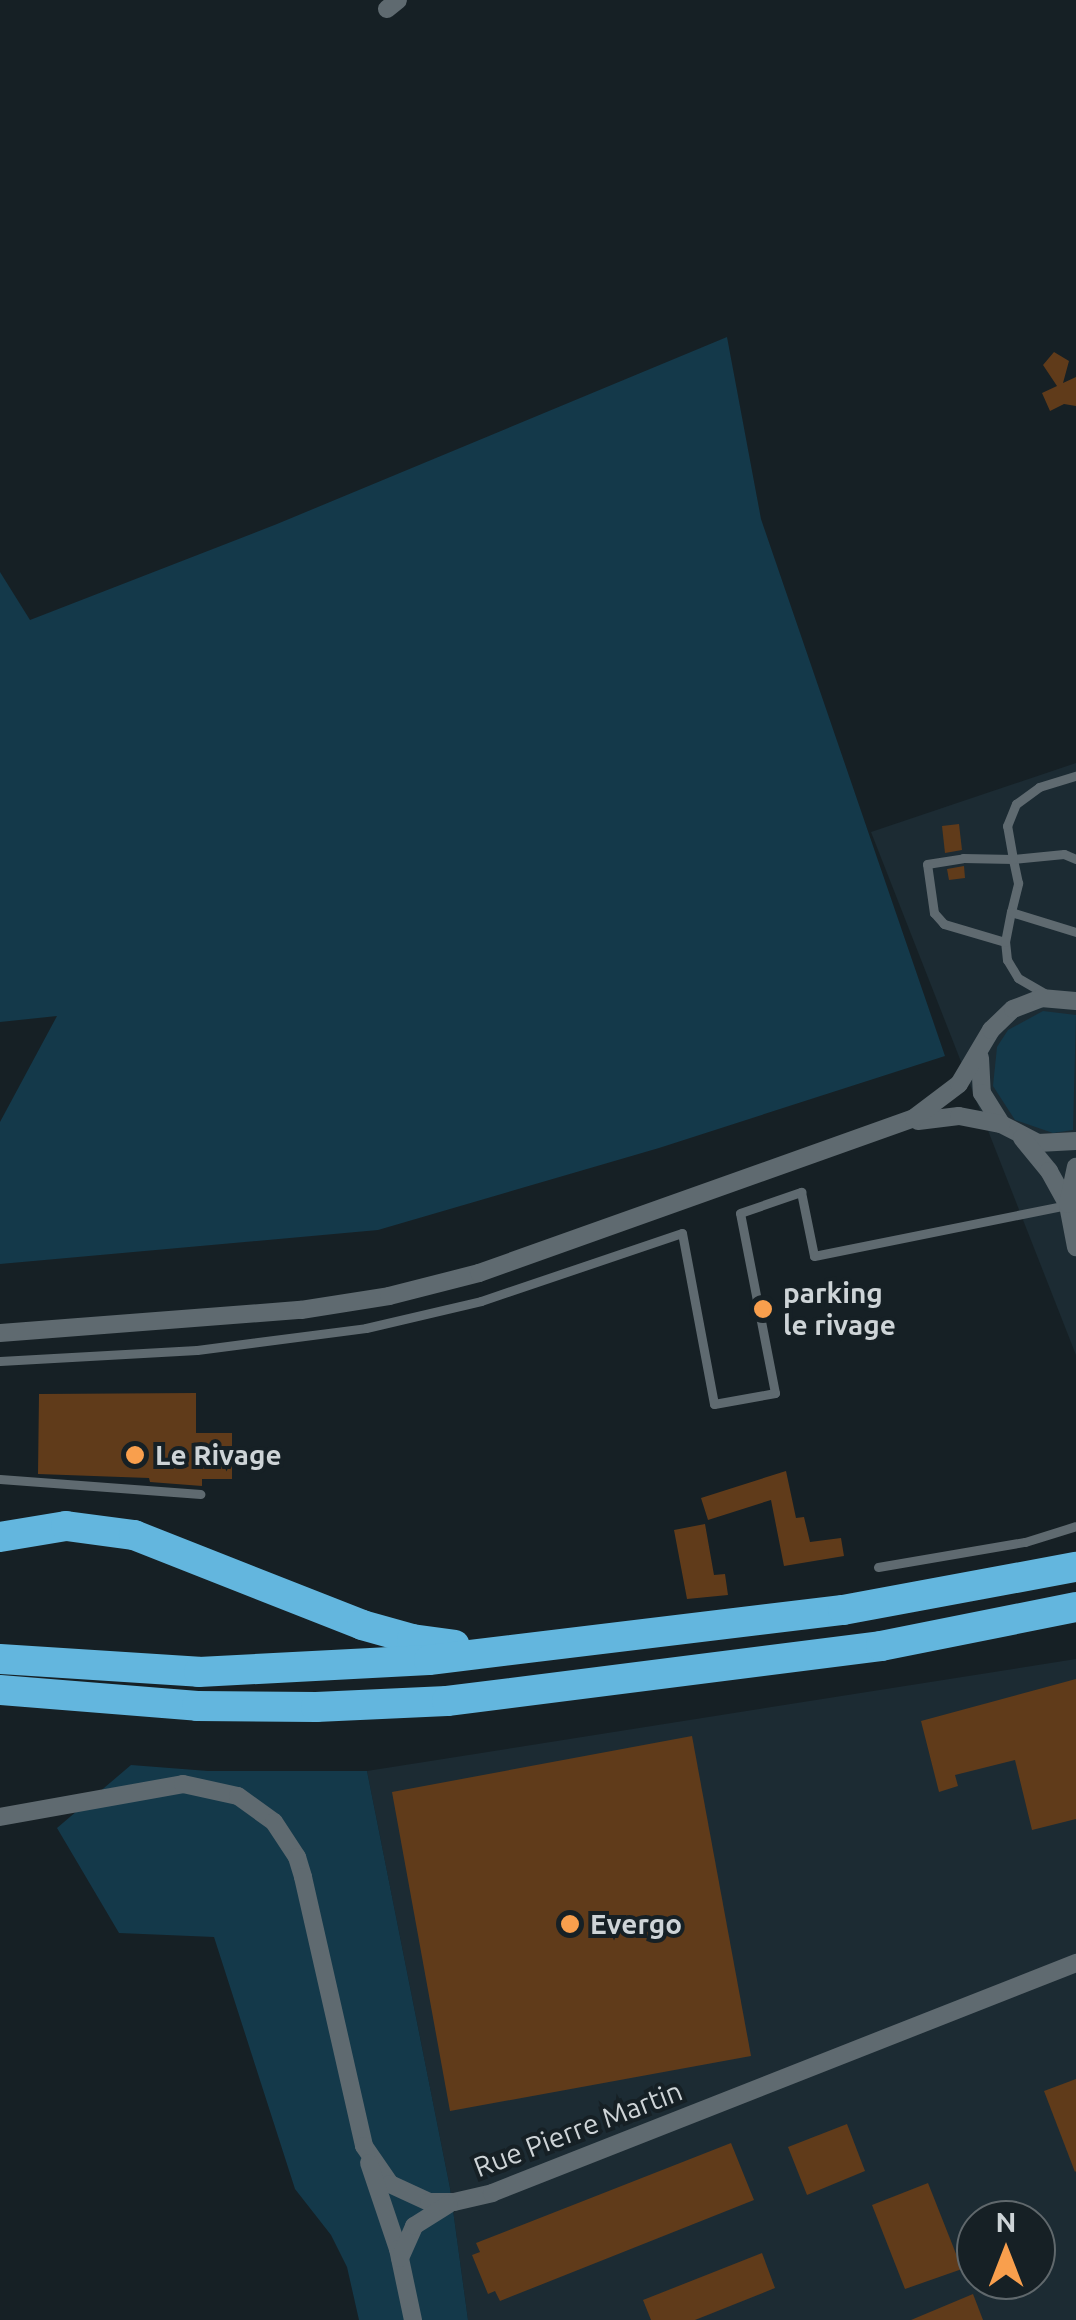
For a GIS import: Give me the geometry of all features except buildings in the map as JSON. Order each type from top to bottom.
[{"type":"highway","points":[[0,1537],[44,1527],[111,1530],[160,1542],[401,1637],[470,1646],[578,1645]]},
{"type":"highway","points":[[0,1659],[141,1670],[256,1671],[578,1645],[926,1598],[1076,1567]]},
{"type":"highway","points":[[0,1690],[197,1706],[316,1708],[431,1702],[866,1648],[1076,1607]]},
{"type":"street","points":[[896,1126],[950,1094],[991,1030],[1013,1009],[1031,1000],[1068,1000]]},
{"type":"street","points":[[982,1048],[980,1084],[1001,1124]]},
{"type":"street","points":[[0,1333],[260,1315],[434,1285],[526,1258],[896,1126],[949,1116],[1001,1124],[1022,1138],[1050,1171],[1068,1205],[1076,1247]]},
{"type":"street","points":[[1022,1138],[1056,1145],[1076,1141]]},
{"type":"street","points":[[1068,1205],[1076,1167]]},
{"type":"street","points":[[0,1818],[183,1784],[238,1796],[274,1822],[297,1856],[303,1876],[366,2153],[400,2258],[413,2320]]},
{"type":"street","name":"Rue Pierre Martin","points":[[366,2153],[404,2194],[429,2202],[454,2202],[492,2193],[1076,1963]]},
{"type":"street","points":[[400,2258],[414,2226],[432,2211],[454,2202]]},
{"type":"lane","points":[[1068,1000],[1018,978],[1007,960],[1005,942],[1018,883],[1007,826],[1016,804],[1039,787],[1076,776]]},
{"type":"lane","points":[[1005,942],[944,924],[934,913],[926,864],[1064,854],[1076,858]]},
{"type":"lane","points":[[1010,912],[1076,932]]},
{"type":"lane","points":[[0,1361],[197,1350],[352,1331],[481,1301],[682,1233],[714,1404],[774,1393],[740,1213],[801,1192],[814,1256],[1068,1205]]},
{"type":"lane","points":[[0,1479],[200,1494]]},
{"type":"lane","points":[[878,1566],[1025,1542],[1076,1526]]},
{"type":"shaded area","points":[[727,337],[761,519],[945,1056],[659,1148],[378,1230],[0,1264],[0,1122],[57,1016],[0,1022],[0,572],[30,620],[277,524]]},
{"type":"shaded area","points":[[1076,763],[1076,1355],[871,832]]},
{"type":"shaded area","points":[[1043,1011],[1076,1015],[1073,1130],[1053,1133],[1015,1120],[993,1086],[997,1047],[1008,1030]]},
{"type":"shaded area","points":[[1076,1659],[1076,2320],[468,2320],[450,2188],[367,1771]]},
{"type":"shaded area","points":[[131,1765],[208,1771],[367,1771],[450,2188],[468,2320],[359,2320],[347,2267],[331,2235],[295,2189],[214,1937],[119,1933],[57,1828]]},
{"type":"place","name":"parking le rivage","points":[[763,1309]]},
{"type":"place","name":"Le Rivage","points":[[135,1455]]},
{"type":"place","name":"Evergo","points":[[570,1924]]}]
